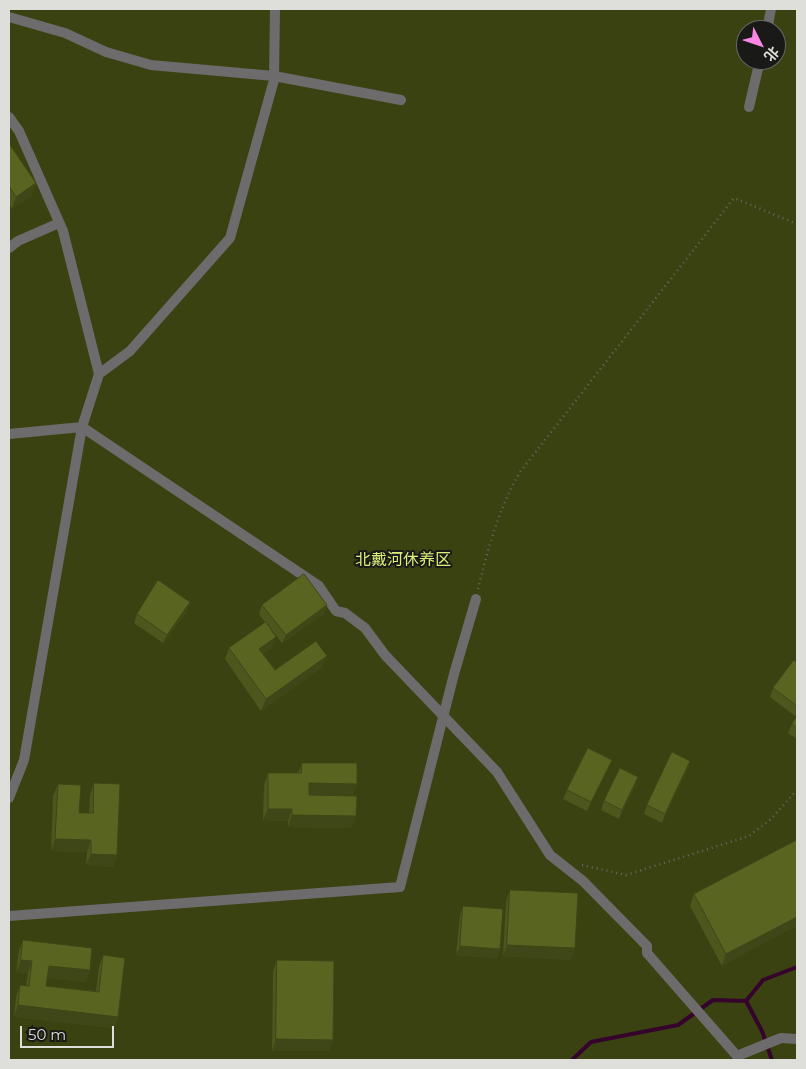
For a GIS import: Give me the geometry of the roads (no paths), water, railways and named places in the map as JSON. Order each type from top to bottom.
[{"type":"street","points":[[99,374],[130,351],[230,238],[274,76],[275,9]]},
{"type":"street","points":[[9,17],[65,33],[106,52],[151,65],[274,76],[401,100]]},
{"type":"street","points":[[749,107],[758,70]]},
{"type":"street","points":[[9,117],[19,130],[63,231],[99,374],[82,427],[24,760],[9,798]]},
{"type":"street","points":[[9,248],[18,240],[59,223]]},
{"type":"street","points":[[9,434],[82,427],[319,586],[336,611],[345,614],[366,628],[385,655],[497,772],[550,854],[583,881],[647,946],[648,953],[737,1056],[781,1038],[797,1039]]},
{"type":"street","points":[[9,916],[400,887],[454,674],[476,600]]},
{"type":"waterway","points":[[572,1060],[591,1042],[678,1025],[713,1000],[746,1001],[763,980],[797,967]]},
{"type":"waterway","points":[[746,1001],[762,1031],[772,1060]]},
{"type":"park label","name":"北戴河休养区","points":[[403,560]]}]
